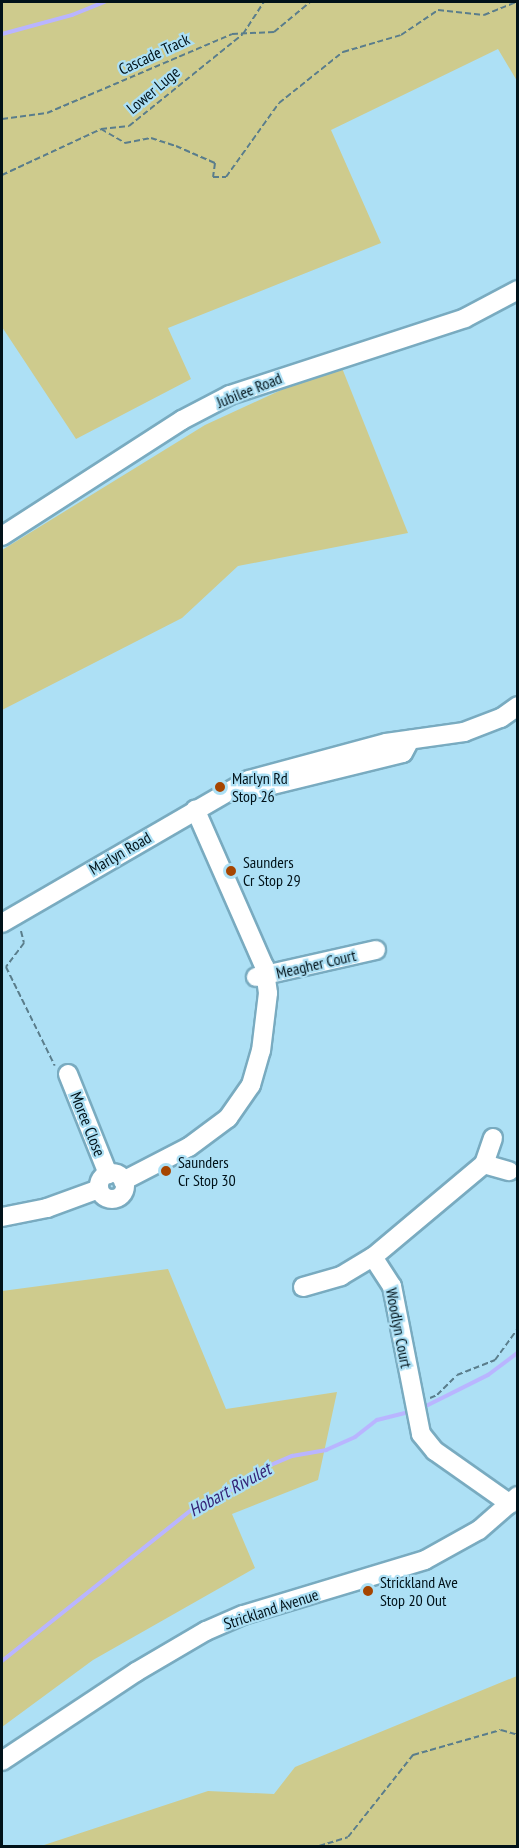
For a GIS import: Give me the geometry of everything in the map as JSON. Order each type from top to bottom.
[{"type":"street","name":"Jubilee Road","points":[[2,536],[182,420],[230,395],[465,318],[518,290]]},
{"type":"street","name":"Marlyn Road","points":[[8,920],[239,785],[273,772],[410,740],[449,736],[484,726],[518,706]]},
{"type":"street","points":[[2,1217],[47,1208],[189,1147],[228,1118],[251,1085],[264,1028],[261,976],[249,935],[215,849],[195,809]]},
{"type":"street","name":"Meagher Court","points":[[261,976],[376,950]]},
{"type":"street","name":"Moree Close","points":[[68,1074],[110,1181]]},
{"type":"street","points":[[303,1287],[340,1276],[374,1257],[484,1164],[493,1138]]},
{"type":"street","points":[[484,1164],[509,1170]]},
{"type":"street","name":"Woodlyn Court","points":[[374,1257],[393,1292],[419,1397],[416,1422],[435,1451],[514,1500]]},
{"type":"street","name":"Strickland Avenue","points":[[2,1761],[136,1672],[206,1631],[243,1615],[425,1560],[479,1530],[514,1500]]},
{"type":"path","name":"Lower Luge","points":[[2,175],[101,129],[129,126],[243,34],[264,2]]},
{"type":"path","name":"Cascade Track","points":[[2,119],[47,113],[142,75],[206,43],[243,34],[274,32],[310,2]]},
{"type":"path","points":[[101,129],[125,143],[151,138],[176,146],[215,163],[213,177],[225,177],[279,103],[343,52],[401,35],[438,10],[484,15],[517,2]]},
{"type":"path","points":[[8,920],[24,943],[6,967],[54,1066],[68,1074]]},
{"type":"path","points":[[419,1397],[437,1395],[457,1375],[495,1360],[518,1328]]},
{"type":"path","points":[[319,1846],[348,1836],[413,1755],[501,1730],[518,1735]]},
{"type":"shaded area","points":[[2,2],[517,2],[517,81],[498,49],[331,130],[381,243],[168,328],[191,379],[76,439],[2,327]]},
{"type":"shaded area","points":[[340,363],[408,533],[238,566],[182,618],[2,710],[2,550],[205,425]]},
{"type":"shaded area","points":[[168,1269],[226,1409],[337,1392],[318,1480],[232,1514],[255,1568],[93,1660],[2,1727],[2,1291]]},
{"type":"shaded area","points":[[517,1676],[517,1846],[41,1846],[208,1791],[274,1794],[295,1767]]},
{"type":"waterway","points":[[2,34],[72,15],[104,2]]},
{"type":"waterway","name":"Hobart Rivulet","points":[[422,1408],[488,1375],[518,1352]]},
{"type":"waterway","name":"Hobart Rivulet","points":[[2,1661],[199,1504],[236,1488],[259,1470],[292,1456],[326,1450],[355,1437],[377,1420],[412,1411]]},
{"type":"place","name":"Marlyn Rd Stop 26","points":[[220,787]]},
{"type":"place","name":"Saunders Cr Stop 29","points":[[231,871]]},
{"type":"place","name":"Saunders Cr Stop 30","points":[[166,1171]]},
{"type":"place","name":"Strickland Ave Stop 20 Out","points":[[368,1591]]}]
